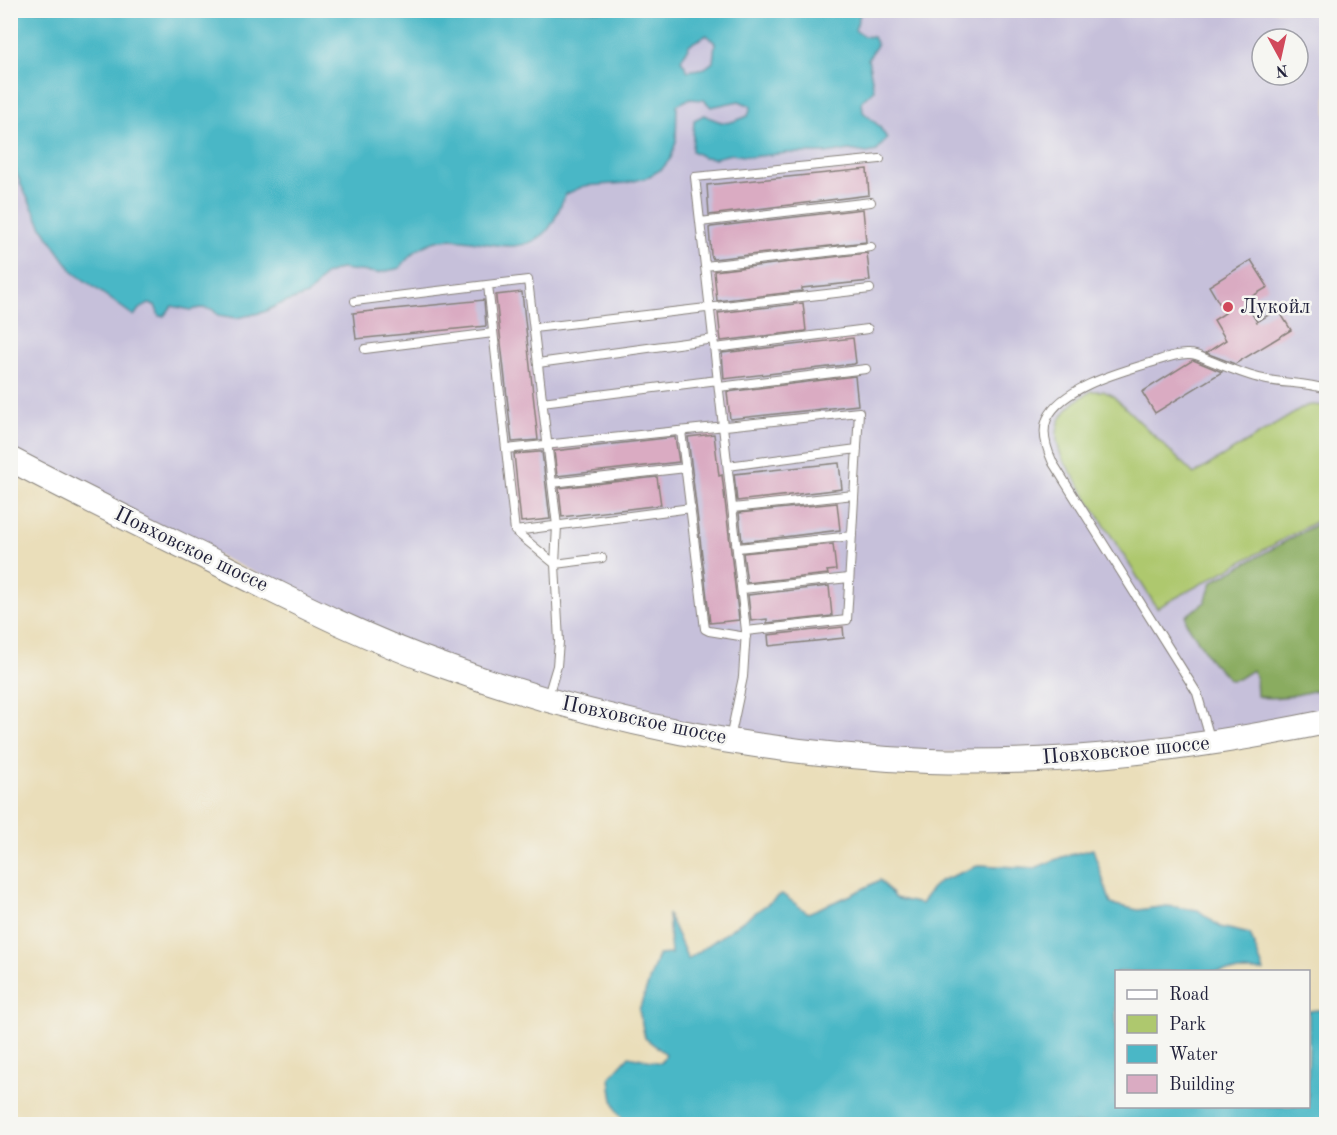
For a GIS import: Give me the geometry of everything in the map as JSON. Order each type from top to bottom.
[{"type":"main road","name":"Повховское шоссе","points":[[10,459],[274,591],[387,644],[438,664],[547,700],[730,741],[844,756],[928,761],[997,761],[1070,758],[1211,743],[1326,722]]},
{"type":"lane","points":[[730,741],[738,708],[746,634],[743,590],[695,177],[880,159]]},
{"type":"lane","points":[[700,222],[871,202]]},
{"type":"lane","points":[[705,266],[871,247]]},
{"type":"lane","points":[[356,301],[528,280],[557,525],[555,564],[559,642],[557,666],[547,700]]},
{"type":"lane","points":[[488,285],[515,531],[555,564],[602,558]]},
{"type":"lane","points":[[534,328],[870,289]]},
{"type":"lane","points":[[538,363],[714,343],[868,329]]},
{"type":"lane","points":[[365,349],[493,333]]},
{"type":"lane","points":[[1211,743],[1197,693],[1053,463],[1047,449],[1044,432],[1047,419],[1068,397],[1088,385],[1110,375],[1177,354],[1192,354],[1266,380],[1302,383],[1326,389]]},
{"type":"lane","points":[[542,402],[866,369]]},
{"type":"lane","points":[[506,449],[859,412],[847,620],[746,634],[709,631],[705,628],[681,431]]},
{"type":"lane","points":[[728,466],[857,449]]},
{"type":"lane","points":[[552,483],[686,468]]},
{"type":"lane","points":[[733,507],[854,495]]},
{"type":"lane","points":[[515,531],[691,508]]},
{"type":"lane","points":[[738,548],[852,536]]},
{"type":"lane","points":[[743,590],[849,578]]},
{"type":"shaded area","points":[[10,11],[1326,11],[1326,722],[1211,743],[844,756],[491,683],[11,459]]},
{"type":"green space","points":[[1092,391],[1103,391],[1112,395],[1194,474],[1306,406],[1326,406],[1326,516],[1157,608],[1062,458],[1058,446],[1058,426],[1061,418],[1074,403]]},
{"type":"green space","points":[[1326,519],[1326,688],[1282,697],[1257,696],[1256,677],[1252,670],[1238,679],[1230,680],[1211,661],[1186,622],[1186,616],[1205,602],[1212,582]]},
{"type":"water","points":[[13,10],[861,11],[855,30],[863,36],[873,37],[877,45],[868,59],[874,90],[862,101],[863,112],[879,126],[887,138],[877,151],[867,153],[849,150],[751,157],[731,154],[715,158],[703,157],[692,151],[694,120],[704,115],[721,122],[730,122],[748,116],[751,106],[739,101],[711,107],[704,100],[689,99],[677,105],[676,142],[671,158],[662,169],[646,178],[626,183],[584,186],[566,194],[548,230],[527,244],[510,246],[454,239],[436,241],[418,250],[400,268],[378,273],[340,269],[324,275],[307,295],[264,312],[237,318],[218,315],[212,309],[191,310],[172,306],[164,316],[159,316],[155,305],[149,304],[139,309],[134,316],[73,272],[43,229],[21,185],[11,158],[10,17]],"holes":[[[707,35],[715,43],[713,62],[705,68],[688,71],[681,60],[690,44]]]},
{"type":"water","points":[[1093,849],[1111,904],[1138,910],[1167,906],[1198,910],[1220,927],[1250,934],[1264,970],[1115,970],[1115,1108],[1310,1108],[1310,1011],[1326,1009],[1326,1124],[630,1124],[616,1110],[610,1077],[629,1056],[661,1063],[666,1054],[645,1038],[639,1010],[658,955],[671,954],[668,914],[688,959],[782,894],[808,913],[880,880],[895,898],[921,904],[931,889],[940,881],[980,865],[1035,868],[1062,857]]},
{"type":"building","points":[[867,169],[869,195],[709,215],[707,185]]},
{"type":"building","points":[[863,209],[866,242],[713,259],[711,255],[709,228],[711,227]]},
{"type":"building","points":[[867,253],[870,281],[802,288],[802,291],[717,301],[714,271]]},
{"type":"building","points":[[1251,260],[1268,287],[1244,301],[1257,322],[1278,309],[1291,330],[1235,364],[1206,353],[1226,340],[1214,320],[1225,313],[1209,286]]},
{"type":"building","points":[[522,292],[538,440],[512,442],[496,295]]},
{"type":"building","points":[[484,300],[486,326],[356,339],[353,313]]},
{"type":"building","points":[[803,303],[806,331],[721,341],[718,313]]},
{"type":"building","points":[[853,338],[856,363],[854,364],[724,379],[722,353]]},
{"type":"building","points":[[1193,360],[1222,372],[1155,413],[1142,392]]},
{"type":"building","points":[[855,376],[858,405],[730,419],[727,392]]},
{"type":"building","points":[[714,434],[719,476],[722,475],[739,620],[710,623],[688,437]]},
{"type":"building","points":[[675,437],[679,462],[557,476],[554,451]]},
{"type":"building","points":[[542,452],[550,519],[521,522],[514,454]]},
{"type":"building","points":[[839,463],[842,489],[737,501],[734,474]]},
{"type":"building","points":[[657,477],[661,505],[562,517],[559,488]]},
{"type":"building","points":[[837,503],[840,530],[742,542],[739,513]]},
{"type":"building","points":[[833,544],[836,570],[827,571],[828,574],[747,583],[743,553]]},
{"type":"building","points":[[829,586],[832,616],[767,623],[767,619],[751,621],[748,595]]},
{"type":"building","points":[[843,627],[844,638],[769,646],[768,635]]},
{"type":"place","name":"Лукойл","points":[[1228,307]]}]
